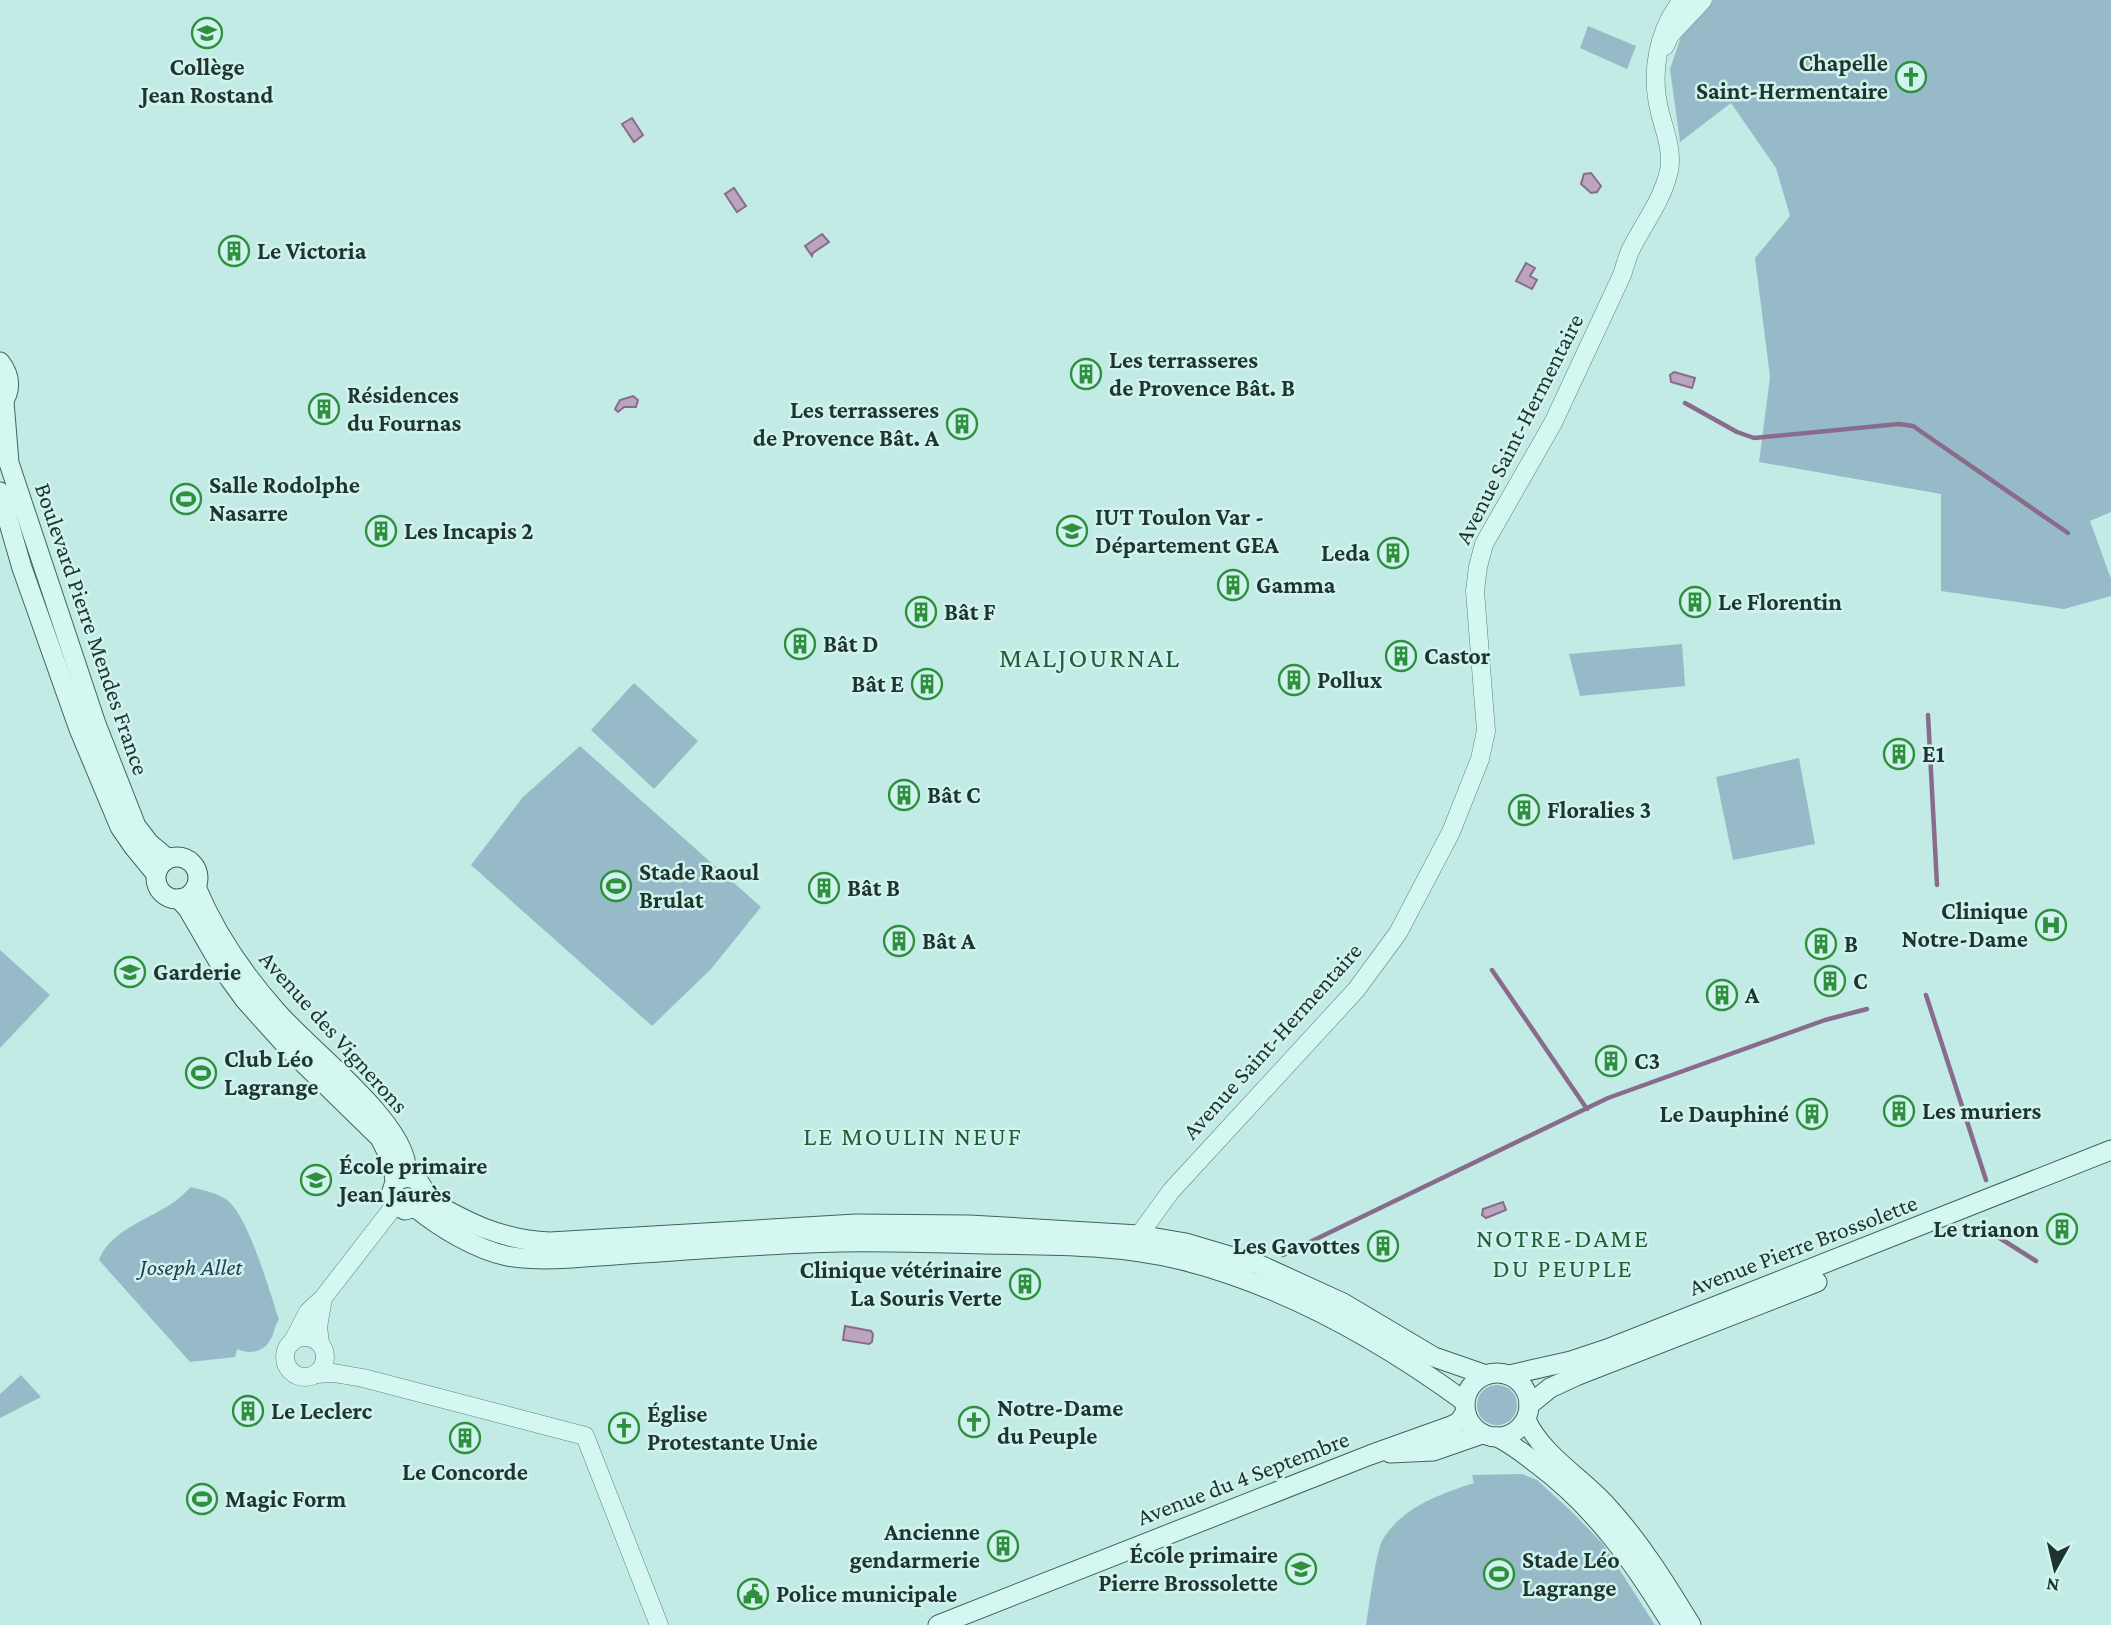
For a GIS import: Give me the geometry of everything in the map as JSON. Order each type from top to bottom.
[{"type":"main road","name":"Boulevard Pierre Mendes France","points":[[0,362],[9,377],[9,386],[2,403],[9,463],[96,724],[136,826],[149,842],[162,866]]},
{"type":"main road","name":"Boulevard Pierre Mendes France","points":[[0,492],[22,568],[79,729],[121,827],[132,846],[162,866]]},
{"type":"main road","points":[[181,858],[193,864],[198,877],[196,887],[192,893],[179,899],[167,897],[156,884],[162,866],[181,858]]},
{"type":"main road","name":"Avenue des Vignerons","points":[[196,887],[214,926],[234,958],[277,1012],[390,1127],[405,1159],[401,1180],[391,1194],[396,1205]]},
{"type":"main road","name":"Avenue des Vignerons","points":[[179,899],[245,1000],[290,1050],[380,1138],[401,1180]]},
{"type":"main road","name":"Avenue Pierre Brossolette","points":[[1509,1375],[1607,1349],[2111,1150]]},
{"type":"main road","name":"Avenue Pierre Brossolette","points":[[1528,1412],[1550,1388],[1576,1376],[2111,1163]]},
{"type":"main road","name":"Avenue des Vignerons","points":[[401,1180],[416,1180],[421,1183],[423,1188],[420,1203]]},
{"type":"main road","points":[[420,1203],[431,1220],[480,1246],[506,1256],[528,1258],[572,1258],[838,1242],[911,1241],[1117,1248],[1182,1260],[1285,1295],[1360,1334],[1465,1407],[1474,1429],[1521,1452],[1554,1477],[1595,1516],[1638,1570],[1672,1625]]},
{"type":"main road","points":[[396,1205],[405,1210],[420,1203],[501,1236],[522,1241],[550,1242],[856,1224],[969,1226],[1139,1235],[1186,1243],[1260,1265],[1343,1303],[1434,1357],[1486,1375]]},
{"type":"main road","name":"Avenue Saint-Hermentaire","points":[[1117,1248],[1139,1235]]},
{"type":"main road","points":[[1465,1407],[1471,1385],[1486,1375],[1509,1375],[1523,1387],[1538,1440],[1608,1507],[1656,1568],[1691,1625]]},
{"type":"main road","name":"Avenue du 4 Septembre","points":[[938,1625],[1371,1454],[1451,1426],[1459,1422],[1465,1407]]},
{"type":"main road","points":[[1371,1454],[1433,1451],[1489,1436],[1513,1434],[1528,1412]]},
{"type":"street","name":"Avenue Saint-Hermentaire","points":[[1139,1235],[1167,1195],[1356,990],[1398,933],[1457,819],[1480,757],[1486,731],[1475,591],[1484,544],[1553,424],[1622,275],[1630,251],[1662,194],[1670,168],[1669,142],[1660,110],[1656,65],[1667,20],[1682,0]]},
{"type":"street","points":[[1656,65],[1670,35],[1703,0]]},
{"type":"street","points":[[396,1205],[323,1298],[308,1312],[288,1346],[285,1356],[289,1368],[299,1376],[349,1374],[585,1436],[659,1625]]},
{"type":"street","points":[[315,1374],[322,1368],[323,1350],[318,1327],[323,1298]]},
{"type":"street","points":[[293,1341],[307,1337],[349,1374]]},
{"type":"green space","points":[[1713,0],[2111,0],[2111,512],[2090,521],[2111,579],[2111,596],[2064,609],[1941,591],[1941,494],[1759,462],[1770,377],[1755,258],[1790,216],[1776,168],[1731,103],[1680,142],[1670,69],[1681,37]]},
{"type":"green space","points":[[1588,26],[1636,46],[1627,69],[1580,48]]},
{"type":"green space","points":[[1682,644],[1685,686],[1580,696],[1569,654]]},
{"type":"green space","points":[[634,683],[698,741],[654,789],[591,730]]},
{"type":"green space","name":"Stade Raoul Brulat","points":[[580,746],[761,907],[711,969],[652,1026],[471,865],[523,797]]},
{"type":"green space","points":[[1799,758],[1815,844],[1733,860],[1716,777]]},
{"type":"green space","points":[[0,950],[50,995],[0,1048]]},
{"type":"green space","name":"Joseph Allet","points":[[191,1187],[227,1200],[251,1238],[279,1320],[272,1337],[262,1349],[247,1352],[237,1349],[235,1357],[190,1362],[99,1260],[104,1250],[121,1233],[174,1202]]},
{"type":"green space","points":[[21,1375],[41,1397],[0,1418],[0,1394]]},
{"type":"green space","points":[[1497,1385],[1505,1386],[1511,1391],[1516,1397],[1516,1413],[1511,1419],[1505,1424],[1497,1425],[1489,1424],[1483,1419],[1478,1413],[1477,1405],[1478,1397],[1483,1391],[1489,1386]]},
{"type":"green space","name":"Stade Léo Lagrange","points":[[1522,1474],[1537,1480],[1603,1544],[1655,1625],[1366,1625],[1380,1545],[1401,1518],[1423,1503],[1474,1483],[1472,1475]]},
{"type":"shaded area","points":[[632,118],[643,135],[634,142],[622,124]]},
{"type":"shaded area","points":[[1591,173],[1601,186],[1597,192],[1591,193],[1581,184],[1584,174]]},
{"type":"shaded area","points":[[734,188],[746,206],[737,212],[725,194]]},
{"type":"shaded area","points":[[822,234],[829,242],[812,256],[805,246]]},
{"type":"shaded area","points":[[1526,263],[1535,268],[1530,276],[1537,280],[1532,289],[1516,281]]},
{"type":"shaded area","points":[[1674,372],[1695,378],[1692,388],[1671,382],[1670,375]]},
{"type":"shaded area","points":[[633,396],[638,400],[636,407],[624,407],[618,412],[615,409],[620,400]]},
{"type":"shaded area","points":[[2001,1106],[2004,1108],[2004,1118],[1984,1117],[1986,1111]]},
{"type":"shaded area","points":[[1503,1202],[1506,1210],[1486,1218],[1482,1215],[1483,1209]]},
{"type":"shaded area","points":[[845,1326],[871,1331],[872,1342],[869,1344],[843,1340]]},
{"type":"waterway","points":[[1685,403],[1737,432],[1754,438],[1899,424],[1913,426],[2068,533]]},
{"type":"waterway","points":[[1928,715],[1937,885]]},
{"type":"waterway","points":[[1492,970],[1587,1109]]},
{"type":"waterway","points":[[1926,995],[1986,1180]]},
{"type":"waterway","points":[[1283,1255],[1608,1098],[1825,1020],[1867,1009]]},
{"type":"waterway","points":[[1995,1226],[1998,1237],[2036,1261]]},
{"type":"place","name":"Collège Jean Rostand","points":[[207,33]]},
{"type":"place","name":"Chapelle Saint-Hermentaire","points":[[1911,77]]},
{"type":"place","name":"Le Victoria","points":[[234,251]]},
{"type":"place","name":"Les terrasseres de Provence Bât. B","points":[[1086,374]]},
{"type":"place","name":"Résidences du Fournas","points":[[324,409]]},
{"type":"place","name":"Les terrasseres de Provence Bât. A","points":[[962,424]]},
{"type":"place","name":"Salle Rodolphe Nasarre","points":[[186,499]]},
{"type":"place","name":"Les Incapis 2","points":[[381,531]]},
{"type":"place","name":"IUT Toulon Var - Département GEA","points":[[1072,531]]},
{"type":"place","name":"Leda","points":[[1393,553]]},
{"type":"place","name":"Gamma","points":[[1233,585]]},
{"type":"place","name":"Le Florentin","points":[[1695,602]]},
{"type":"place","name":"Bât F","points":[[921,612]]},
{"type":"place","name":"Bât D","points":[[800,644]]},
{"type":"place","name":"Castor","points":[[1401,656]]},
{"type":"place","name":"Pollux","points":[[1294,680]]},
{"type":"place","name":"Bât E","points":[[927,684]]},
{"type":"place","name":"E1","points":[[1899,754]]},
{"type":"place","name":"Bât C","points":[[904,795]]},
{"type":"place","name":"Floralies 3","points":[[1524,810]]},
{"type":"place","name":"Stade Raoul Brulat","points":[[616,886]]},
{"type":"place","name":"Bât B","points":[[824,888]]},
{"type":"place","name":"Clinique Notre-Dame","points":[[2051,925]]},
{"type":"place","name":"Bât A","points":[[899,941]]},
{"type":"place","name":"B","points":[[1821,944]]},
{"type":"place","name":"Garderie","points":[[130,972]]},
{"type":"place","name":"C","points":[[1830,981]]},
{"type":"place","name":"A","points":[[1722,995]]},
{"type":"place","name":"C3","points":[[1611,1061]]},
{"type":"place","name":"Club Léo Lagrange","points":[[201,1073]]},
{"type":"place","name":"Les muriers","points":[[1899,1111]]},
{"type":"place","name":"Le Dauphiné","points":[[1812,1114]]},
{"type":"place","name":"École primaire Jean Jaurès","points":[[316,1180]]},
{"type":"place","name":"Le trianon","points":[[2062,1229]]},
{"type":"place","name":"Les Gavottes","points":[[1383,1246]]},
{"type":"place","name":"Clinique vétérinaire La Souris Verte","points":[[1025,1284]]},
{"type":"place","name":"Le Leclerc","points":[[248,1411]]},
{"type":"place","name":"Notre-Dame du Peuple","points":[[974,1422]]},
{"type":"place","name":"Église Protestante Unie","points":[[624,1428]]},
{"type":"place","name":"Le Concorde","points":[[465,1438]]},
{"type":"place","name":"Magic Form","points":[[202,1499]]},
{"type":"place","name":"Ancienne gendarmerie","points":[[1003,1546]]},
{"type":"place","name":"École primaire Pierre Brossolette","points":[[1301,1569]]},
{"type":"place","name":"Stade Léo Lagrange","points":[[1499,1574]]},
{"type":"place","name":"Police municipale","points":[[753,1594]]},
{"type":"district","name":"MALJOURNAL","points":[[1090,657]]},
{"type":"district","name":"LE MOULIN NEUF","points":[[913,1136]]},
{"type":"district","name":"NOTRE-DAME DU PEUPLE","points":[[1563,1253]]}]
